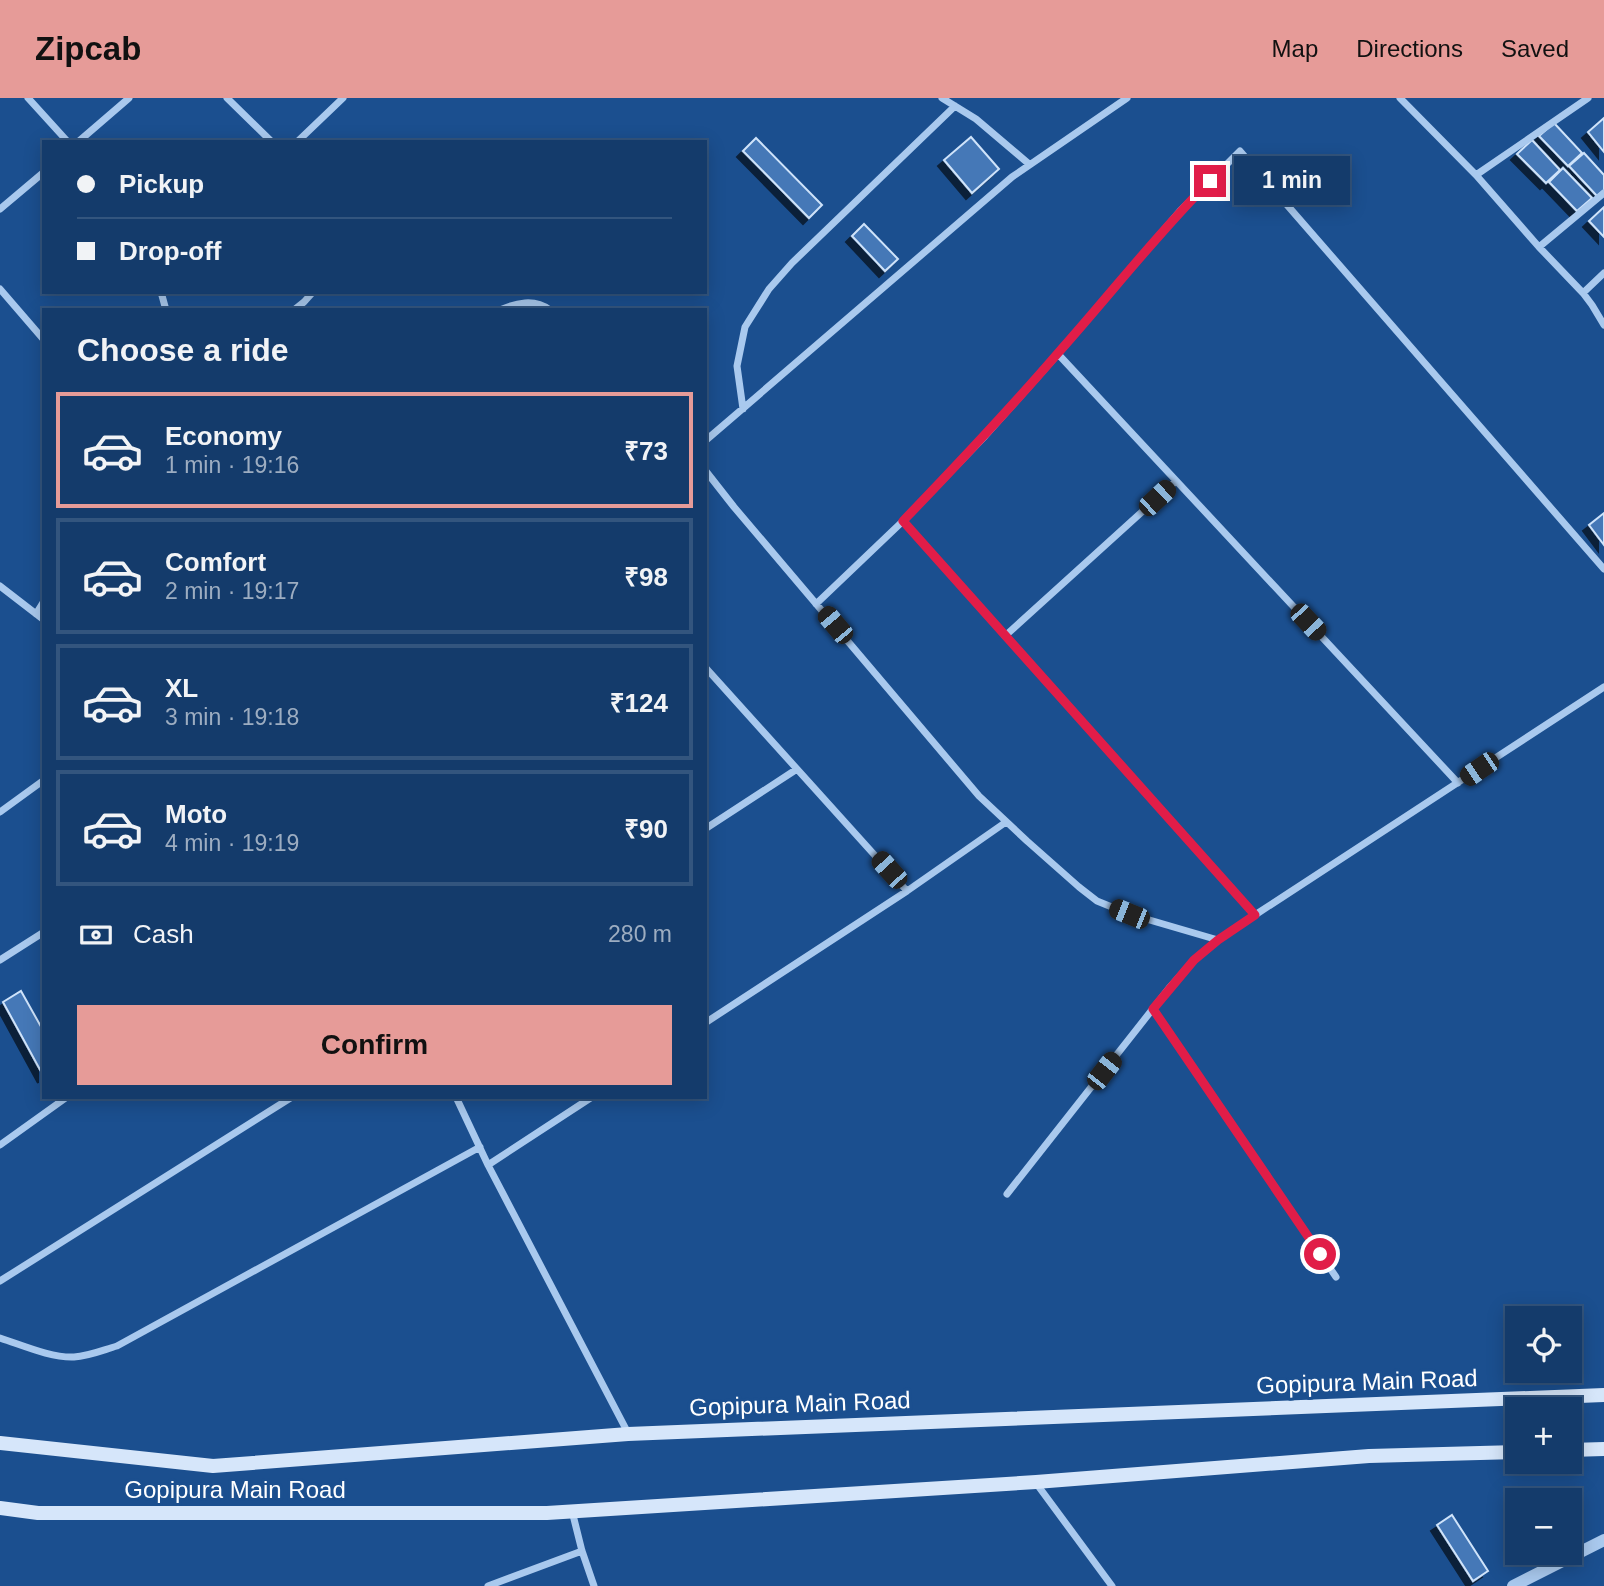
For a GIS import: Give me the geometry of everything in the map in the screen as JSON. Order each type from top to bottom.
[{"type":"main road","name":"Gopipura Main Road","points":[[0,1443],[213,1466],[628,1434],[1604,1395]]},
{"type":"main road","points":[[1582,1450],[1604,1449]]},
{"type":"main road","name":"Gopipura Main Road","points":[[0,1508],[38,1513],[547,1513],[1036,1482],[1369,1456],[1505,1452]]},
{"type":"street","points":[[29,98],[66,140]]},
{"type":"street","points":[[80,140],[129,98]]},
{"type":"street","points":[[227,98],[270,140]]},
{"type":"street","points":[[300,140],[343,98]]},
{"type":"street","points":[[942,98],[976,119],[1029,164]]},
{"type":"street","points":[[707,439],[1029,164],[1128,98]]},
{"type":"street","points":[[1400,98],[1476,175],[1583,293],[1604,325]]},
{"type":"street","points":[[1476,175],[1588,98]]},
{"type":"street","points":[[743,409],[737,366],[745,327],[769,289],[792,263],[955,106]]},
{"type":"street","points":[[816,604],[903,521],[985,436],[1180,211],[1240,151],[1604,569]]},
{"type":"street","points":[[0,209],[42,174]]},
{"type":"street","points":[[1539,247],[1604,193]]},
{"type":"street","points":[[1583,293],[1604,273]]},
{"type":"street","points":[[0,289],[42,339]]},
{"type":"street","points":[[296,308],[311,294]]},
{"type":"street","points":[[506,308],[522,302],[548,308]]},
{"type":"street","points":[[1058,354],[1458,783]]},
{"type":"street","points":[[707,473],[979,796],[1006,822],[1097,901],[1129,914],[1218,940]]},
{"type":"street","points":[[1005,636],[1176,481]]},
{"type":"street","points":[[903,521],[1255,915]]},
{"type":"street","points":[[0,586],[42,618]]},
{"type":"street","points":[[36,614],[42,604]]},
{"type":"street","points":[[707,669],[907,891]]},
{"type":"street","points":[[1007,1194],[1194,960],[1255,915],[1604,687]]},
{"type":"street","points":[[707,828],[797,769]]},
{"type":"street","points":[[0,812],[42,781]]},
{"type":"street","points":[[707,1022],[907,891],[1006,822]]},
{"type":"street","points":[[0,960],[42,933]]},
{"type":"street","points":[[1153,1009],[1336,1277]]},
{"type":"street","points":[[0,1145],[64,1099]]},
{"type":"street","points":[[0,1281],[289,1099]]},
{"type":"street","points":[[457,1099],[488,1165],[628,1434]]},
{"type":"street","points":[[488,1165],[589,1099]]},
{"type":"street","points":[[0,1338],[47,1353],[73,1357],[117,1346],[480,1147]]},
{"type":"street","points":[[1036,1482],[1112,1586]]},
{"type":"street","points":[[572,1511],[594,1586]]},
{"type":"street","points":[[1513,1586],[1604,1540]]},
{"type":"street","points":[[488,1586],[582,1551]]},
{"type":"building","points":[[1604,118],[1604,152],[1588,132]]},
{"type":"building","points":[[1554,123],[1582,153],[1568,166],[1539,136]]},
{"type":"building","points":[[971,137],[999,169],[972,193],[944,160]]},
{"type":"building","points":[[756,138],[822,205],[809,218],[743,151]]},
{"type":"building","points":[[1532,140],[1560,170],[1546,183],[1517,154]]},
{"type":"building","points":[[1584,153],[1604,175],[1604,190],[1597,196],[1569,166]]},
{"type":"building","points":[[1563,168],[1592,198],[1577,211],[1549,182]]},
{"type":"building","points":[[1604,207],[1604,237],[1589,221]]},
{"type":"building","points":[[864,224],[898,259],[885,271],[852,236]]},
{"type":"building","points":[[1604,513],[1604,545],[1589,525]]},
{"type":"building","points":[[21,991],[42,1028],[42,1073],[3,1002]]},
{"type":"building","points":[[1452,1515],[1488,1571],[1473,1581],[1437,1525]]},
{"type":"route","points":[[1210,181],[1180,211],[985,436],[903,521],[1255,915],[1194,960],[1153,1009],[1320,1254]]}]
